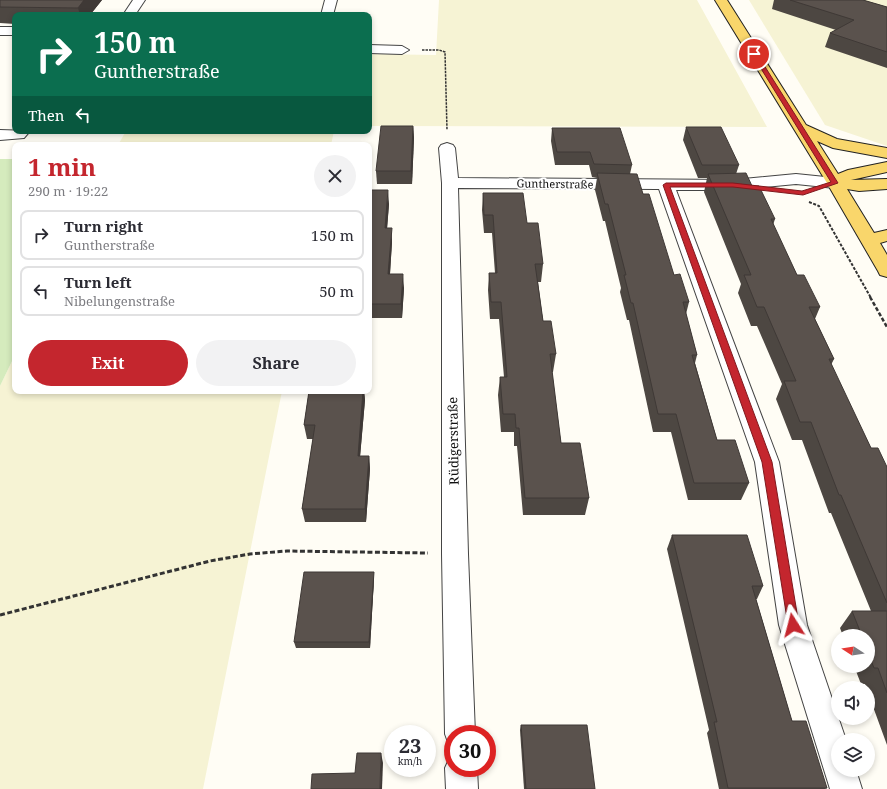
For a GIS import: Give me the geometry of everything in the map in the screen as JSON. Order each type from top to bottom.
[{"type":"main road","points":[[721,0],[835,183],[887,271]]},
{"type":"main road","points":[[799,127],[833,143],[887,153]]},
{"type":"main road","points":[[835,183],[848,175],[887,167]]},
{"type":"main road","points":[[835,183],[859,186],[887,184]]},
{"type":"main road","points":[[870,241],[887,235]]},
{"type":"street","points":[[132,12],[139,0]]},
{"type":"street","points":[[328,12],[331,0]]},
{"type":"street","points":[[0,31],[12,31]]},
{"type":"street","points":[[372,49],[402,50]]},
{"type":"street","points":[[0,135],[20,134]]},
{"type":"street","name":"Rüdigerstraße","points":[[447,148],[450,182],[455,554],[460,725]]},
{"type":"street","name":"Guntherstraße","points":[[450,182],[733,185],[803,193],[835,183]]},
{"type":"street","points":[[666,185],[767,462],[793,625],[831,742]]},
{"type":"street","points":[[461,777],[462,789]]},
{"type":"street","points":[[842,777],[846,789]]},
{"type":"path","points":[[402,50],[439,50],[445,52],[447,148]]},
{"type":"path","points":[[0,615],[210,561],[250,554],[287,551],[455,554]]},
{"type":"shaded area","points":[[439,0],[697,0],[767,127],[372,126],[372,54],[436,55]]},
{"type":"shaded area","points":[[749,0],[887,0],[887,146],[825,125]]},
{"type":"shaded area","points":[[124,134],[333,134],[332,142],[120,142]]},
{"type":"shaded area","points":[[12,361],[12,394],[281,394],[203,789],[0,789],[0,386]]},
{"type":"green space","points":[[0,159],[12,159],[12,361],[0,386]]},
{"type":"building","points":[[0,0],[84,0],[78,8],[0,7]]},
{"type":"building","points":[[790,0],[863,0],[887,7],[887,52],[830,33],[854,20]]},
{"type":"building","points":[[381,126],[413,126],[411,171],[376,171]]},
{"type":"building","points":[[686,127],[721,127],[739,165],[702,165]]},
{"type":"building","points":[[552,128],[620,128],[632,165],[594,164],[590,152],[557,152]]},
{"type":"building","points":[[597,173],[637,174],[643,194],[649,194],[674,275],[680,274],[689,302],[683,302],[697,355],[692,355],[717,440],[735,440],[749,483],[694,483],[676,414],[658,414],[633,303],[631,303],[624,275],[626,275],[608,204],[605,204]]},
{"type":"building","points":[[746,173],[752,186],[759,186],[775,219],[771,219],[797,275],[804,275],[820,307],[809,307],[834,359],[829,359],[871,448],[878,448],[887,467],[887,603],[841,495],[839,495],[811,422],[800,422],[784,381],[796,381],[764,307],[757,307],[744,275],[751,275],[708,174]]},
{"type":"building","points":[[372,190],[388,190],[385,228],[392,228],[388,274],[403,274],[401,304],[372,304]]},
{"type":"building","points":[[483,193],[523,193],[527,223],[538,223],[543,264],[535,264],[543,321],[551,321],[556,354],[550,354],[561,443],[580,443],[589,498],[525,498],[519,428],[516,428],[515,414],[503,414],[500,377],[507,377],[501,302],[491,302],[489,273],[497,273],[493,215],[484,215]]},
{"type":"building","points":[[309,394],[363,394],[358,456],[369,456],[365,509],[302,509],[315,425],[304,425]]},
{"type":"building","points":[[672,535],[747,535],[763,586],[752,586],[792,721],[806,721],[827,788],[728,788],[714,722],[717,722]]},
{"type":"building","points":[[304,572],[374,572],[369,642],[294,642]]},
{"type":"building","points":[[852,611],[887,611],[887,693],[878,668],[875,668],[875,629],[859,629]]},
{"type":"building","points":[[521,725],[587,725],[595,789],[526,789]]},
{"type":"building","points":[[357,753],[381,753],[380,789],[311,789],[312,774],[355,773]]},
{"type":"route","points":[[754,54],[835,183],[803,193],[733,185],[666,185],[767,462],[793,625]]}]
